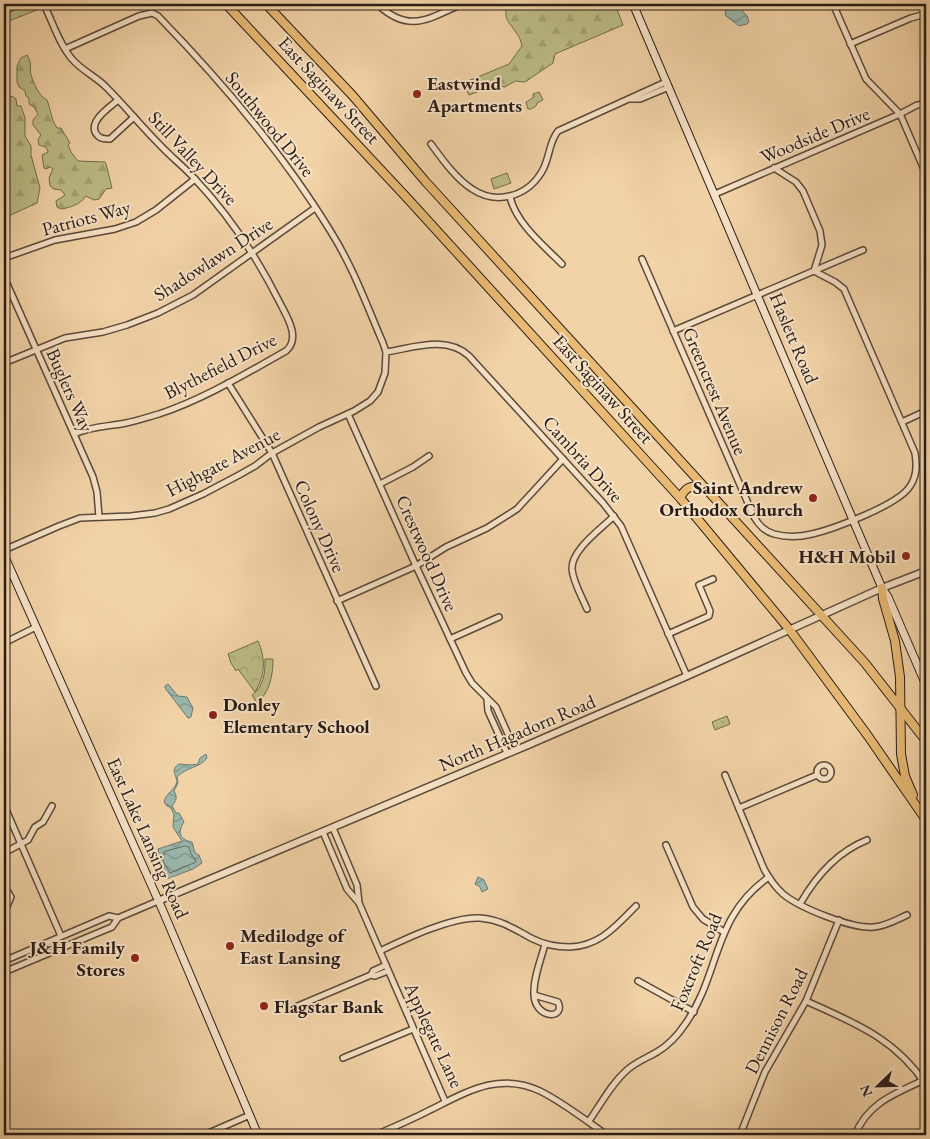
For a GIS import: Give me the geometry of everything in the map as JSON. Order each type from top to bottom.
[{"type":"main road","name":"East Saginaw Street","points":[[226,4],[402,192],[681,500],[789,629],[924,816]]},
{"type":"main road","name":"East Saginaw Street","points":[[266,4],[352,96],[426,181],[865,663],[926,741]]},
{"type":"main road","name":"Haslett Road","points":[[633,4],[882,588],[888,597],[926,685]]},
{"type":"main road","points":[[681,500],[685,489],[690,487],[696,486],[707,491]]},
{"type":"main road","name":"East Lake Lansing Road","points":[[4,555],[158,901],[258,1135]]},
{"type":"main road","points":[[882,588],[897,653],[900,678],[900,739],[903,766],[912,793],[924,816]]},
{"type":"street","points":[[378,4],[394,18],[411,22],[428,19],[462,4]]},
{"type":"street","points":[[833,4],[868,83],[900,114],[926,174]]},
{"type":"street","name":"Still Valley Drive","points":[[46,9],[65,49],[76,63],[106,86],[159,145],[195,179],[228,218],[252,253],[286,315],[293,335],[292,344]]},
{"type":"street","name":"Southwood Drive","points":[[65,49],[139,16],[152,13],[158,16],[253,121],[299,182],[332,233],[350,268],[386,352]]},
{"type":"street","points":[[850,44],[911,18],[926,14]]},
{"type":"street","points":[[430,144],[473,190],[496,197],[510,197],[530,186],[542,172],[558,130],[629,99],[640,99],[668,84]]},
{"type":"street","points":[[118,100],[96,121],[94,128],[98,136],[103,139],[110,139],[134,117]]},
{"type":"street","name":"Woodside Drive","points":[[715,194],[917,105],[926,104]]},
{"type":"street","points":[[774,168],[792,179],[802,191],[820,231],[822,244],[814,271]]},
{"type":"street","name":"Patriots Way","points":[[4,258],[55,240],[116,229],[136,222],[156,210],[195,179]]},
{"type":"street","points":[[510,197],[512,207],[519,218],[562,264]]},
{"type":"street","name":"Shadowlawn Drive","points":[[4,363],[65,338],[103,332],[158,313],[193,294],[315,208]]},
{"type":"street","points":[[673,331],[863,250]]},
{"type":"street","name":"Greencrest Avenue","points":[[642,259],[754,517],[759,525],[776,535],[801,536],[813,534],[854,519],[903,495],[914,479],[917,466],[915,453],[844,290],[835,282],[814,271]]},
{"type":"street","name":"Buglers Way","points":[[4,277],[93,477],[97,492],[99,517]]},
{"type":"street","name":"Blythefield Drive","points":[[74,434],[87,428],[125,423],[160,414],[191,402],[286,351],[292,344]]},
{"type":"street","name":"Cambria Drive","points":[[386,352],[445,344],[457,347],[469,356],[621,526],[686,676]]},
{"type":"street","name":"Highgate Avenue","points":[[4,550],[80,518],[156,513],[203,494],[255,466],[272,453],[370,401],[378,392],[385,372],[386,352]]},
{"type":"street","name":"Colony Drive","points":[[228,383],[272,453],[376,686]]},
{"type":"street","points":[[902,422],[926,411]]},
{"type":"street","name":"Crestwood Drive","points":[[348,414],[466,673],[496,707],[515,750]]},
{"type":"street","points":[[380,484],[413,467],[429,456]]},
{"type":"street","points":[[337,601],[416,566],[446,547],[487,528],[517,508],[563,459]]},
{"type":"street","points":[[587,609],[573,576],[572,564],[581,548],[614,516]]},
{"type":"street","name":"North Hagadorn Road","points":[[4,972],[112,927],[118,918],[515,750],[882,588],[926,571]]},
{"type":"street","points":[[668,634],[708,616],[710,611],[699,585],[714,579]]},
{"type":"street","points":[[450,639],[500,617]]},
{"type":"street","points":[[4,642],[36,628]]},
{"type":"street","name":"Crestwood Drive","points":[[487,699],[488,711],[507,753]]},
{"type":"street","points":[[725,775],[769,877],[782,893],[800,904],[863,928],[876,927],[893,922],[907,915]]},
{"type":"street","points":[[739,808],[817,775]]},
{"type":"street","points":[[4,804],[61,936]]},
{"type":"street","points":[[4,853],[28,840],[35,827],[43,822],[52,806]]},
{"type":"street","name":"Applegate Lane","points":[[333,828],[357,886],[360,903],[445,1101],[476,1088],[494,1084],[512,1084],[539,1090],[589,1121],[598,1133],[607,1135]]},
{"type":"street","name":"Applegate Lane","points":[[323,832],[347,889],[360,903]]},
{"type":"street","points":[[800,904],[819,875],[843,852],[867,840]]},
{"type":"street","points":[[666,845],[693,907],[703,919],[724,932]]},
{"type":"street","name":"Foxcroft Road","points":[[589,1121],[619,1078],[635,1064],[657,1052],[670,1042],[686,1024],[698,1004],[724,932],[737,907],[748,894],[769,877]]},
{"type":"street","points":[[4,889],[11,897],[4,912]]},
{"type":"street","points":[[380,951],[454,920],[479,918],[505,923],[546,944],[560,947],[594,943],[613,930],[636,906]]},
{"type":"street","name":"North Hagadorn Road","points":[[4,961],[109,916],[118,918]]},
{"type":"street","name":"Dennison Road","points":[[740,1135],[765,1072],[806,1001],[839,920]]},
{"type":"street","points":[[534,995],[558,1002],[559,1011],[556,1014],[550,1015],[538,1009],[535,1004],[534,995],[535,984],[546,944]]},
{"type":"street","points":[[293,1008],[370,975],[373,971],[387,968]]},
{"type":"street","points":[[638,980],[694,1012]]},
{"type":"street","points":[[806,1001],[856,1023],[882,1038],[898,1051],[925,1081],[886,1099],[872,1108],[863,1119],[855,1135]]},
{"type":"street","points":[[343,1058],[413,1029]]},
{"type":"street","points":[[376,1135],[427,1112],[445,1101]]},
{"type":"street","points":[[204,1135],[250,1115]]},
{"type":"green space","points":[[4,4],[25,4],[4,15]]},
{"type":"green space","points":[[25,4],[52,4],[9,21],[4,16]]},
{"type":"green space","points":[[507,4],[615,4],[623,25],[555,54],[553,63],[525,82],[515,81],[505,87],[495,85],[469,95],[463,83],[509,64],[522,46],[519,37],[506,18]]},
{"type":"green space","points":[[27,55],[35,86],[39,93],[47,100],[55,125],[57,128],[61,128],[70,143],[68,145],[71,152],[78,161],[105,162],[106,164],[112,188],[106,189],[99,199],[94,200],[86,196],[81,202],[71,207],[61,209],[57,207],[56,201],[65,195],[61,190],[50,186],[49,178],[53,169],[50,167],[44,168],[42,155],[48,152],[48,150],[39,145],[38,139],[41,135],[33,125],[33,120],[38,114],[34,107],[29,104],[29,98],[17,82],[17,66],[21,58]]},
{"type":"green space","points":[[539,92],[543,100],[531,109],[528,109],[526,102],[533,98],[533,94]]},
{"type":"green space","points":[[12,96],[16,99],[17,106],[21,106],[25,118],[25,136],[31,146],[31,155],[40,188],[37,203],[4,218],[4,103]]},
{"type":"green space","points":[[507,173],[511,183],[494,189],[491,179]]},
{"type":"green space","points":[[258,641],[261,648],[263,667],[261,680],[255,692],[238,669],[236,671],[228,654]]},
{"type":"green space","points":[[265,659],[273,659],[271,677],[265,694],[257,703],[252,695],[261,684]]},
{"type":"green space","points":[[727,716],[730,724],[715,730],[712,722]]},
{"type":"water","points":[[737,5],[747,16],[749,22],[747,24],[739,26],[725,15],[726,9]]},
{"type":"water","points":[[168,684],[178,696],[187,697],[193,708],[191,717],[188,718],[165,688]]},
{"type":"water","points":[[206,754],[207,758],[204,761],[177,777],[178,783],[174,791],[176,799],[172,806],[184,822],[180,832],[182,837],[192,842],[195,853],[199,855],[202,863],[193,869],[167,879],[164,875],[164,870],[160,867],[157,860],[159,855],[158,849],[182,841],[173,827],[174,814],[164,802],[166,796],[177,782],[174,772],[176,766],[179,764],[198,764],[200,758]]},
{"type":"water","points":[[478,877],[484,880],[488,889],[482,892],[480,887],[475,884]]},
{"type":"place","name":"Eastwind Apartments","points":[[417,94]]},
{"type":"place","name":"Saint Andrew Orthodox Church","points":[[813,498]]},
{"type":"place","name":"H&H Mobil","points":[[906,556]]},
{"type":"place","name":"Donley Elementary School","points":[[213,715]]},
{"type":"place","name":"Medilodge of East Lansing","points":[[230,946]]},
{"type":"place","name":"J&H Family Stores","points":[[135,958]]},
{"type":"place","name":"Flagstar Bank","points":[[264,1006]]}]
